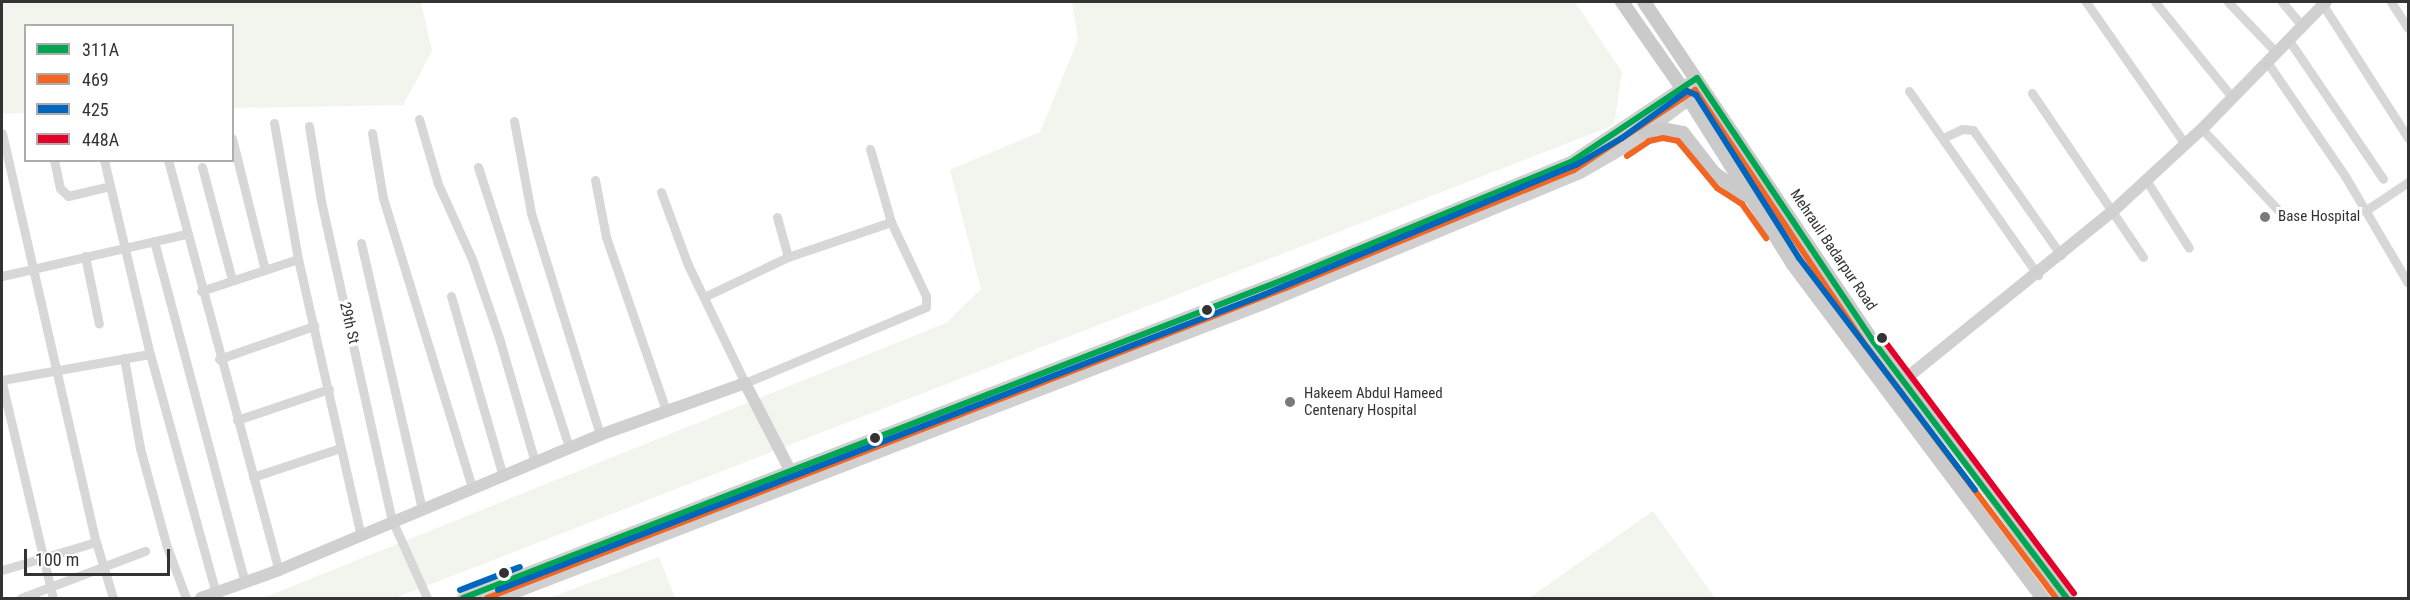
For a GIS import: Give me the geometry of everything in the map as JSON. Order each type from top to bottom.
[{"type":"main road","points":[[1622,2],[1685,94],[1748,197],[1792,263],[1954,475],[2043,598]]},
{"type":"main road","name":"Mehrauli Badarpur Road","points":[[1644,2],[1874,341],[1968,462],[2067,598]]},
{"type":"main road","points":[[1904,380],[2038,274],[2113,211],[2202,129],[2231,96],[2324,3]]},
{"type":"main road","points":[[463,598],[1283,280],[1571,162],[1700,83]]},
{"type":"main road","points":[[501,598],[1266,303],[1580,173],[1645,133],[1685,94]]},
{"type":"main road","points":[[1645,133],[1663,129],[1683,133],[1723,182],[1748,197]]},
{"type":"main road","points":[[201,598],[279,570],[360,533],[569,447],[744,383],[791,472]]},
{"type":"main road","points":[[1954,475],[1968,462]]},
{"type":"street","points":[[2086,2],[2185,144]]},
{"type":"street","points":[[2156,2],[2231,96]]},
{"type":"street","points":[[2228,2],[2276,52]]},
{"type":"street","points":[[2282,2],[2302,26]]},
{"type":"street","points":[[2391,2],[2409,28]]},
{"type":"street","points":[[2324,3],[2409,138]]},
{"type":"street","points":[[2288,39],[2383,179]]},
{"type":"street","points":[[2267,62],[2365,211],[2409,283]]},
{"type":"street","points":[[1909,91],[2038,274]]},
{"type":"street","points":[[2032,93],[2143,257]]},
{"type":"street","points":[[419,119],[438,184],[472,259],[500,341],[535,462]]},
{"type":"street","points":[[514,122],[531,213],[600,435]]},
{"type":"street","points":[[274,123],[298,259],[360,533]]},
{"type":"street","name":"29th St","points":[[309,126],[321,201],[392,520],[427,598]]},
{"type":"street","points":[[1943,138],[1962,129],[1973,130],[2061,255]]},
{"type":"street","points":[[2202,129],[2277,209]]},
{"type":"street","points":[[2,133],[96,542],[113,598]]},
{"type":"street","points":[[372,133],[383,198],[472,488]]},
{"type":"street","points":[[234,146],[265,270]]},
{"type":"street","points":[[661,192],[678,242],[744,383],[926,307],[926,296],[891,222],[870,149]]},
{"type":"street","points":[[54,162],[60,188],[68,196],[110,186]]},
{"type":"street","points":[[104,162],[150,354],[216,593]]},
{"type":"street","points":[[168,162],[185,234],[279,570]]},
{"type":"street","points":[[202,167],[232,280]]},
{"type":"street","points":[[477,167],[569,447]]},
{"type":"street","points":[[595,180],[606,237],[666,410]]},
{"type":"street","points":[[2146,180],[2189,248]]},
{"type":"street","points":[[2365,211],[2409,182]]},
{"type":"street","points":[[777,217],[788,256]]},
{"type":"street","points":[[704,297],[788,256],[891,222]]},
{"type":"street","points":[[2,276],[185,234]]},
{"type":"street","points":[[154,241],[245,582]]},
{"type":"street","points":[[362,243],[422,508]]},
{"type":"street","points":[[85,256],[99,324]]},
{"type":"street","points":[[201,291],[298,259]]},
{"type":"street","points":[[451,296],[503,476]]},
{"type":"street","points":[[219,359],[314,326]]},
{"type":"street","points":[[53,598],[2,381],[150,354]]},
{"type":"street","points":[[124,358],[140,448],[166,544],[186,598]]},
{"type":"street","points":[[237,420],[329,389]]},
{"type":"street","points":[[253,477],[340,448]]},
{"type":"street","points":[[2,570],[96,542]]},
{"type":"street","points":[[21,598],[145,550]]},
{"type":"shaded area","points":[[2,2],[421,2],[432,51],[403,105],[234,108],[234,24],[24,24],[24,113],[2,114]]},
{"type":"shaded area","points":[[1072,2],[1575,2],[1622,72],[1614,125],[395,598],[263,598],[946,323],[981,289],[950,170],[1040,132],[1078,40]]},
{"type":"shaded area","points":[[1653,511],[1715,598],[1529,598]]},
{"type":"shaded area","points":[[659,557],[675,598],[549,598]]},
{"type":"transit line","name":"311A","points":[[463,598],[1283,280],[1571,162],[1697,78],[1873,341],[2067,598]]},
{"type":"transit line","name":"469","points":[[487,598],[1286,288],[1574,170],[1695,90],[1866,346],[2056,598]]},
{"type":"transit line","name":"425","points":[[498,590],[1263,295],[1576,165],[1622,138],[1687,91],[1696,95],[1799,258],[1975,490]]},
{"type":"transit line","name":"469","points":[[1627,156],[1649,141],[1663,138],[1678,141],[1717,188],[1742,204],[1766,238]]},
{"type":"transit line","name":"448A","points":[[1880,335],[2074,593]]},
{"type":"transit line","name":"425","points":[[460,590],[520,567]]},
{"type":"place","name":"Base Hospital","points":[[2265,217]]},
{"type":"place","name":"Hakeem Abdul Hameed Centenary Hospital","points":[[1290,402]]}]
